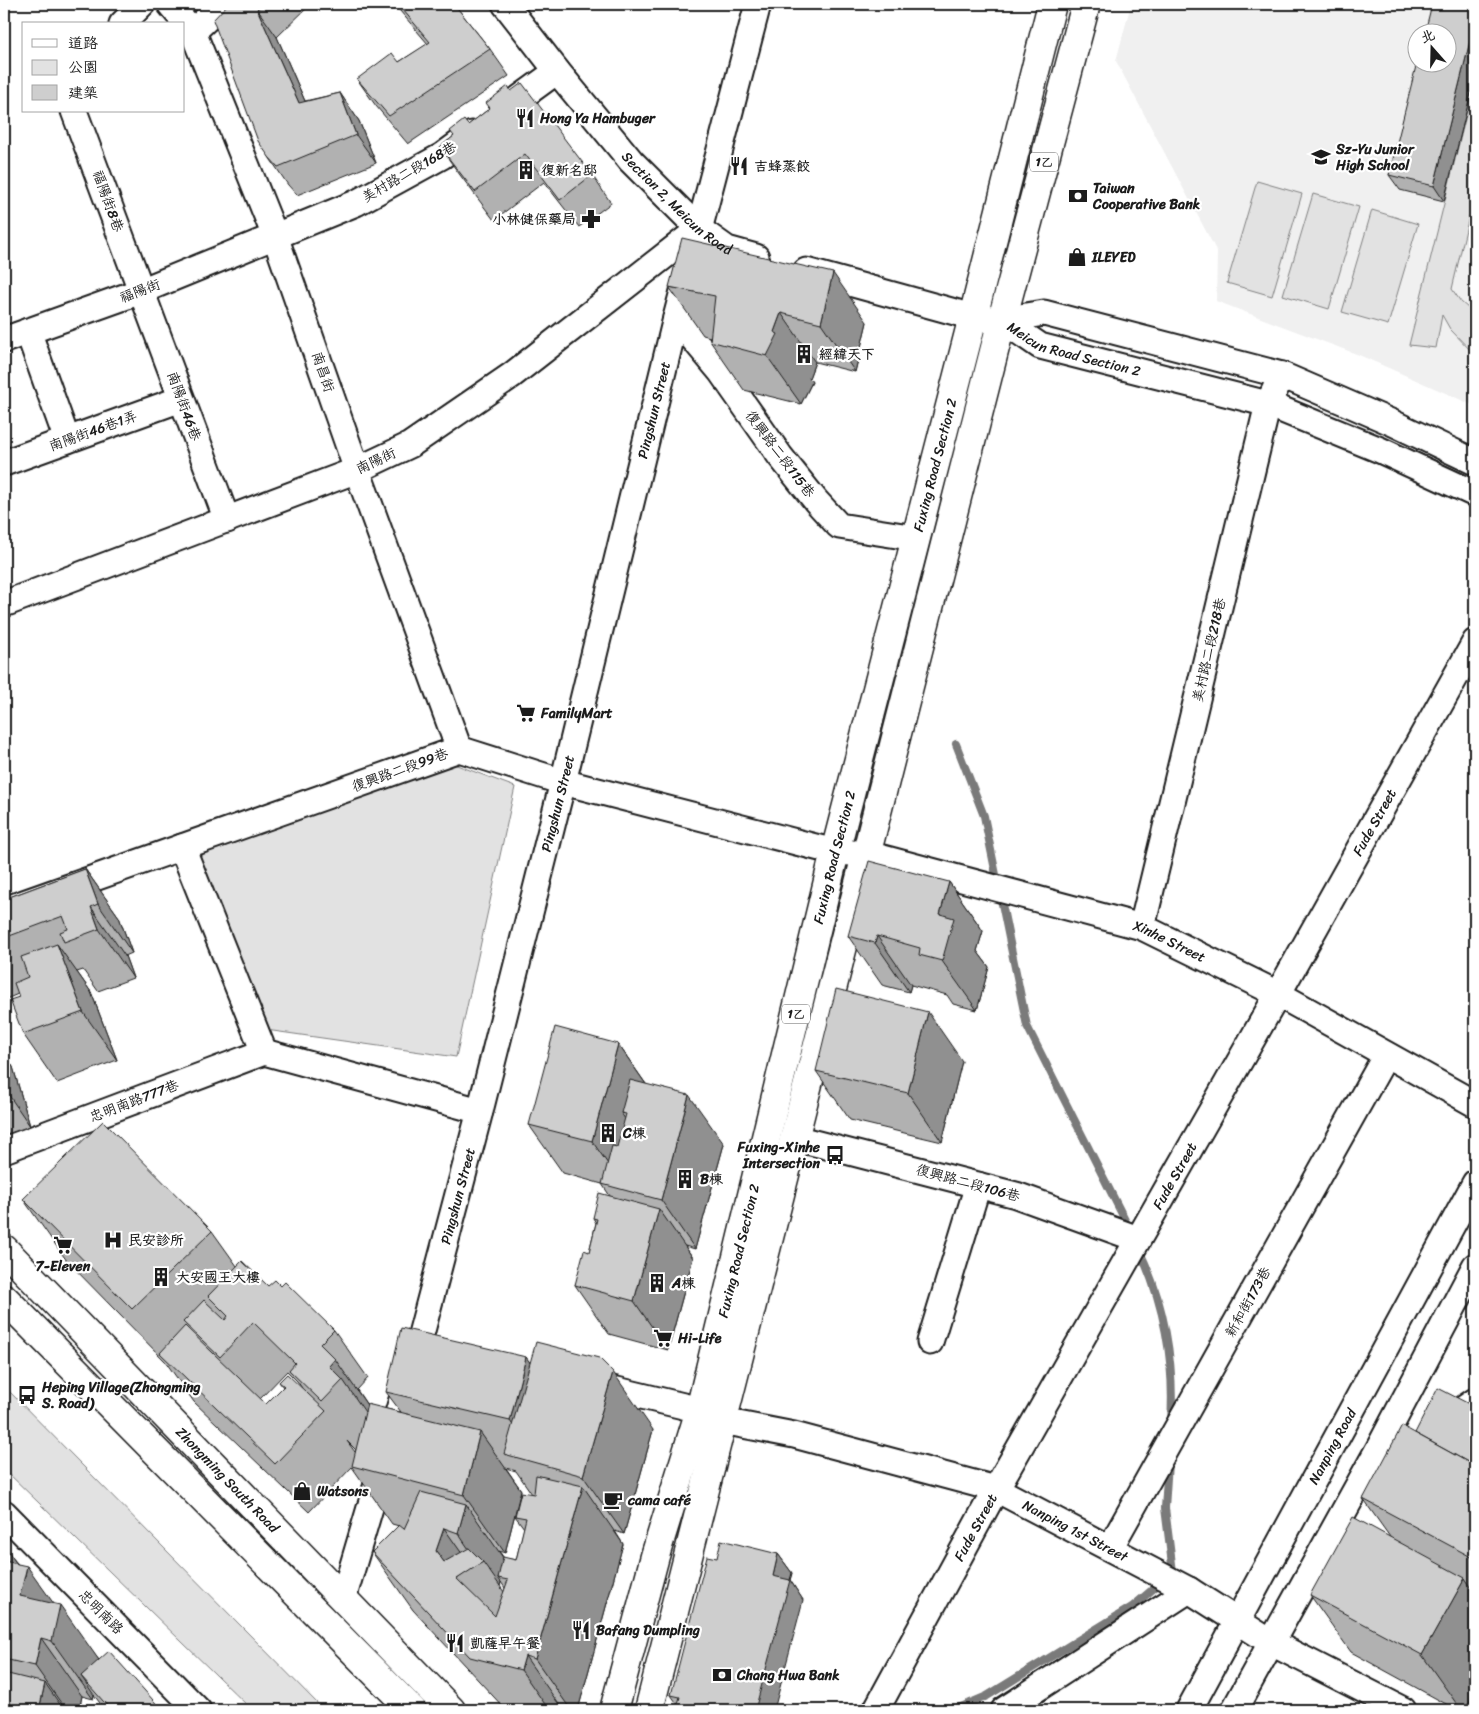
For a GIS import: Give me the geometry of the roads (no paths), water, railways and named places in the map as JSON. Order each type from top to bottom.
[{"type":"main road","name":"Fuxing Road Section 2","points":[[649,1710],[711,1416],[835,852],[1052,4]]},
{"type":"main road","name":"Fuxing Road Section 2","points":[[614,1710],[655,1556],[711,1416],[795,1138],[1002,320],[1086,4]]},
{"type":"main road","name":"Zhongming South Road","points":[[4,1249],[451,1710]]},
{"type":"main road","points":[[4,1298],[412,1710]]},
{"type":"street","points":[[124,22],[142,4]]},
{"type":"street","name":"南昌街","points":[[170,4],[185,22]]},
{"type":"street","points":[[193,32],[222,4]]},
{"type":"street","name":"Section 2, Meicun Road","points":[[505,4],[631,161],[699,229],[726,250],[973,316],[1002,320]]},
{"type":"street","name":"Pingshun Street","points":[[343,1599],[428,1345],[480,1112],[699,229],[750,6]]},
{"type":"street","name":"南昌街","points":[[185,22],[193,32],[275,236],[357,470],[459,749]]},
{"type":"street","name":"美村路二段168巷","points":[[275,236],[356,203],[442,156],[557,71]]},
{"type":"street","name":"福陽街8巷","points":[[74,112],[141,291]]},
{"type":"street","name":"南陽街","points":[[4,604],[357,470],[410,445],[512,376],[699,229]]},
{"type":"street","name":"福陽街","points":[[4,340],[141,291],[275,236]]},
{"type":"street","name":"南陽街46巷","points":[[141,291],[227,520]]},
{"type":"street","name":"Meicun Road Section 2","points":[[1002,320],[1044,314],[1282,375],[1393,423],[1475,462]]},
{"type":"street","name":"復興路二段115巷","points":[[676,318],[721,372],[780,456],[839,526],[916,538]]},
{"type":"street","name":"Meicun Road Section 2","points":[[1002,320],[1040,346],[1268,404],[1380,450],[1475,494]]},
{"type":"street","points":[[28,331],[67,440]]},
{"type":"street","name":"美村路二段218巷","points":[[1142,927],[1268,404],[1282,375]]},
{"type":"street","name":"南陽街46巷1弄","points":[[4,463],[182,399]]},
{"type":"street","name":"Fude Street","points":[[876,1710],[996,1489],[1278,994],[1475,642]]},
{"type":"street","name":"復興路二段99巷","points":[[4,910],[459,749],[563,782],[835,852]]},
{"type":"street","points":[[182,848],[264,1052],[480,1112]]},
{"type":"street","name":"Xinhe Street","points":[[835,852],[868,854],[1142,927],[1278,994],[1475,1104]]},
{"type":"street","name":"忠明南路777巷","points":[[4,1150],[264,1052]]},
{"type":"street","name":"新和街173巷","points":[[1110,1548],[1386,1055]]},
{"type":"street","name":"復興路二段106巷","points":[[795,1138],[1016,1195],[1138,1239]]},
{"type":"street","name":"Nanping Road","points":[[1188,1710],[1475,1183]]},
{"type":"street","points":[[930,1342],[978,1185]]},
{"type":"street","points":[[1234,1710],[1380,1446],[1475,1266]]},
{"type":"street","name":"Nanping 1st Street","points":[[574,1380],[711,1416],[794,1435],[996,1489],[1189,1590],[1272,1643],[1403,1710]]},
{"type":"street","points":[[1380,1446],[1432,1431],[1475,1401]]},
{"type":"street","name":"忠明南路","points":[[4,1513],[198,1710]]},
{"type":"street","points":[[1004,1710],[1189,1590]]},
{"type":"waterway","points":[[956,744],[984,816],[1027,1026],[1129,1228]]},
{"type":"waterway","points":[[1138,1248],[1155,1289],[1166,1332],[1171,1377],[1171,1421]]},
{"type":"waterway","points":[[954,1710],[987,1696],[1132,1607],[1173,1572],[1165,1508],[1168,1463]]},
{"type":"place","name":"Hong Ya Hambuger","points":[[525,118]]},
{"type":"place","name":"Sz-Yu Junior High School","points":[[1321,157]]},
{"type":"place","name":"吉蜂蒸餃","points":[[739,166]]},
{"type":"place","name":"復新名邸","points":[[526,170]]},
{"type":"place","name":"Taiwan Cooperative Bank","points":[[1078,196]]},
{"type":"place","name":"小林健保藥局","points":[[591,219]]},
{"type":"place","name":"ILEYED","points":[[1077,257]]},
{"type":"place","name":"經緯天下","points":[[804,354]]},
{"type":"place","name":"FamilyMart","points":[[526,713]]},
{"type":"place","name":"C棟","points":[[608,1133]]},
{"type":"place","name":"Fuxing-Xinhe Intersection","points":[[835,1155]]},
{"type":"place","name":"B棟","points":[[685,1179]]},
{"type":"place","name":"民安診所","points":[[113,1240]]},
{"type":"place","name":"7-Eleven","points":[[63,1245]]},
{"type":"place","name":"大安國王大樓","points":[[161,1277]]},
{"type":"place","name":"A棟","points":[[657,1283]]},
{"type":"place","name":"Hi-Life","points":[[663,1338]]},
{"type":"place","name":"Heping Village(Zhongming S. Road)","points":[[27,1395]]},
{"type":"place","name":"Watsons","points":[[302,1491]]},
{"type":"place","name":"cama café","points":[[613,1500]]},
{"type":"place","name":"Bafang Dumpling","points":[[581,1630]]},
{"type":"place","name":"凱薩早午餐","points":[[455,1643]]},
{"type":"place","name":"Chang Hwa Bank","points":[[722,1675]]}]
